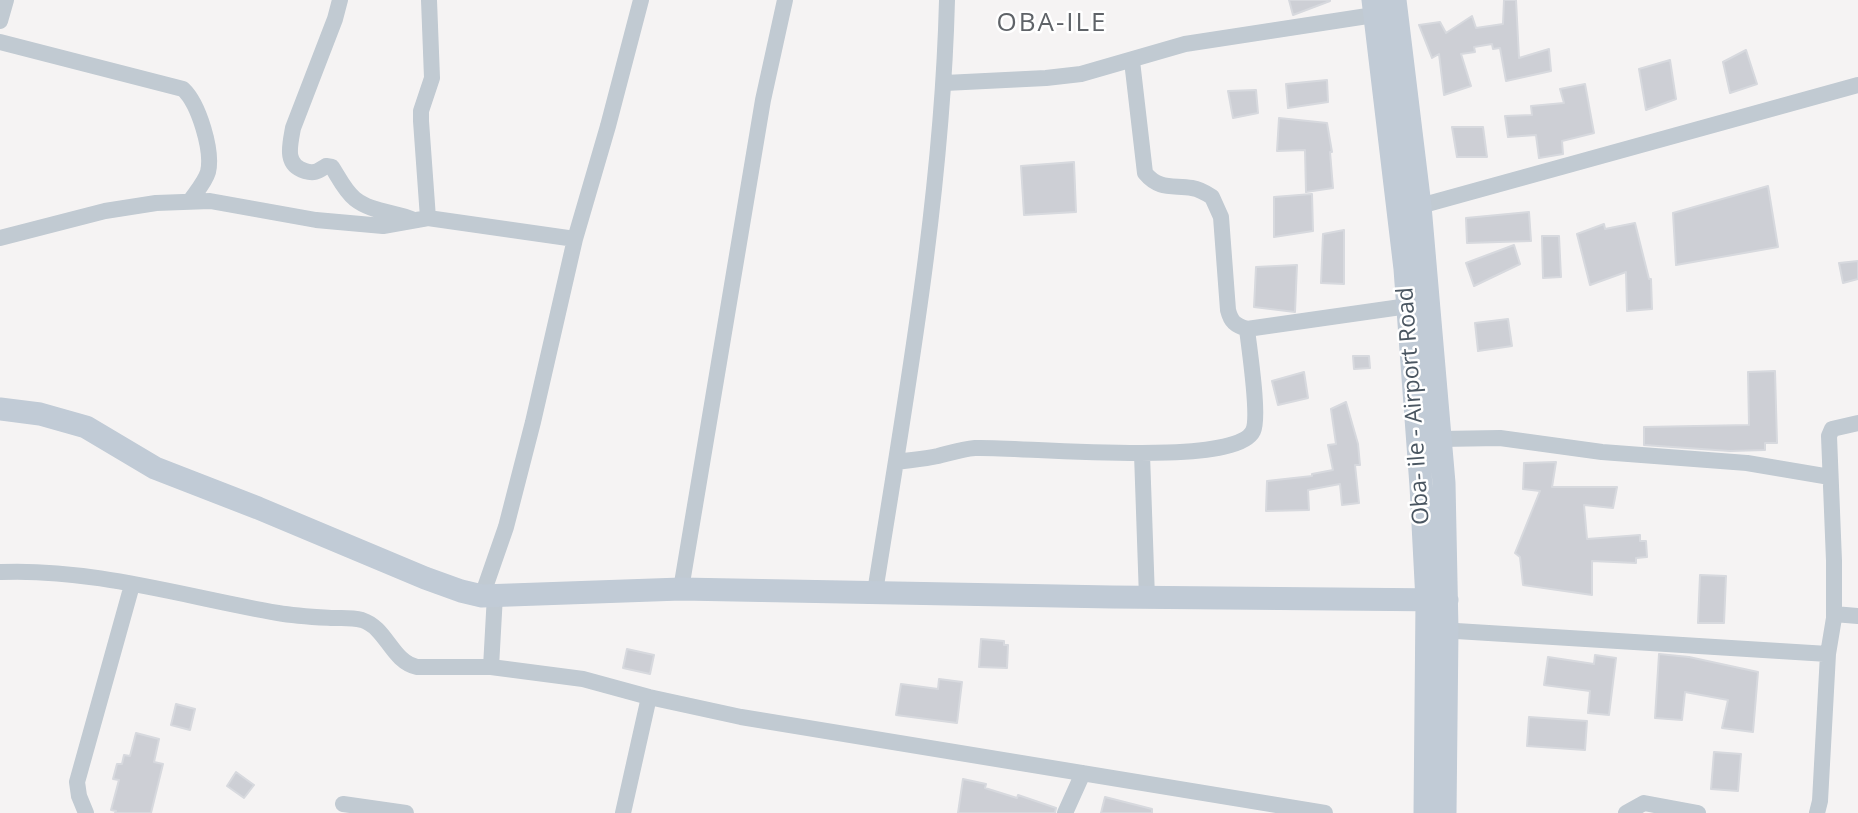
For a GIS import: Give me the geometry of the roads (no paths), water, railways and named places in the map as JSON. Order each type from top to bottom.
[{"type":"main road","name":"Oba- ile - Airport Road","points":[[1395,0],[1420,206],[1440,439],[1433,485]]},
{"type":"main road","name":"Oba- ile - Airport Road","points":[[1373,7],[1408,306],[1433,485],[1445,813]]},
{"type":"main road","points":[[0,409],[40,414],[86,427],[155,468],[425,578],[461,591],[489,596],[681,589],[1147,598],[1437,600]]},
{"type":"main road","name":"Oba- ile - Airport Road","points":[[1424,813],[1437,630]]},
{"type":"street","points":[[0,21],[6,0]]},
{"type":"street","points":[[341,0],[293,128],[290,143],[292,162],[296,168],[316,173],[326,166],[332,167],[355,199],[376,209],[421,219],[575,239]]},
{"type":"street","points":[[421,219],[421,111],[432,78],[429,0]]},
{"type":"street","points":[[491,667],[489,596],[575,239],[641,0]]},
{"type":"street","points":[[681,589],[763,100],[785,0]]},
{"type":"street","points":[[875,592],[914,350],[945,83],[947,0]]},
{"type":"street","points":[[945,83],[1082,74],[1185,44],[1373,7]]},
{"type":"street","points":[[0,42],[183,89],[197,109],[208,159],[207,175],[190,201]]},
{"type":"street","points":[[1132,61],[1145,173],[1152,181],[1171,187],[1193,188],[1212,197],[1221,217],[1230,318],[1235,325],[1247,329],[1408,306]]},
{"type":"street","points":[[1420,206],[1858,85]]},
{"type":"street","points":[[0,238],[105,211],[190,201],[210,201],[316,220],[372,226],[421,219]]},
{"type":"street","points":[[896,462],[974,448],[1142,454],[1229,446],[1244,441],[1254,431],[1255,415],[1247,329]]},
{"type":"street","points":[[1817,813],[1820,801],[1828,654],[1834,614],[1829,436],[1832,429],[1858,423]]},
{"type":"street","points":[[1440,439],[1500,439],[1602,452],[1747,463],[1830,477]]},
{"type":"street","points":[[1142,454],[1147,598]]},
{"type":"street","points":[[0,572],[48,571],[281,613],[350,617],[367,621],[407,664],[418,667],[491,667],[583,679],[649,698],[741,717],[1325,813]]},
{"type":"street","points":[[86,813],[77,782],[132,585]]},
{"type":"street","points":[[1834,614],[1858,616]]},
{"type":"street","points":[[1437,630],[1828,654]]},
{"type":"street","points":[[623,813],[649,698]]},
{"type":"street","points":[[1065,813],[1083,773]]},
{"type":"street","points":[[1626,813],[1644,803],[1698,813]]},
{"type":"street","points":[[344,804],[406,813]]},
{"type":"district","name":"OBA-ILE","points":[[1052,24]]}]
